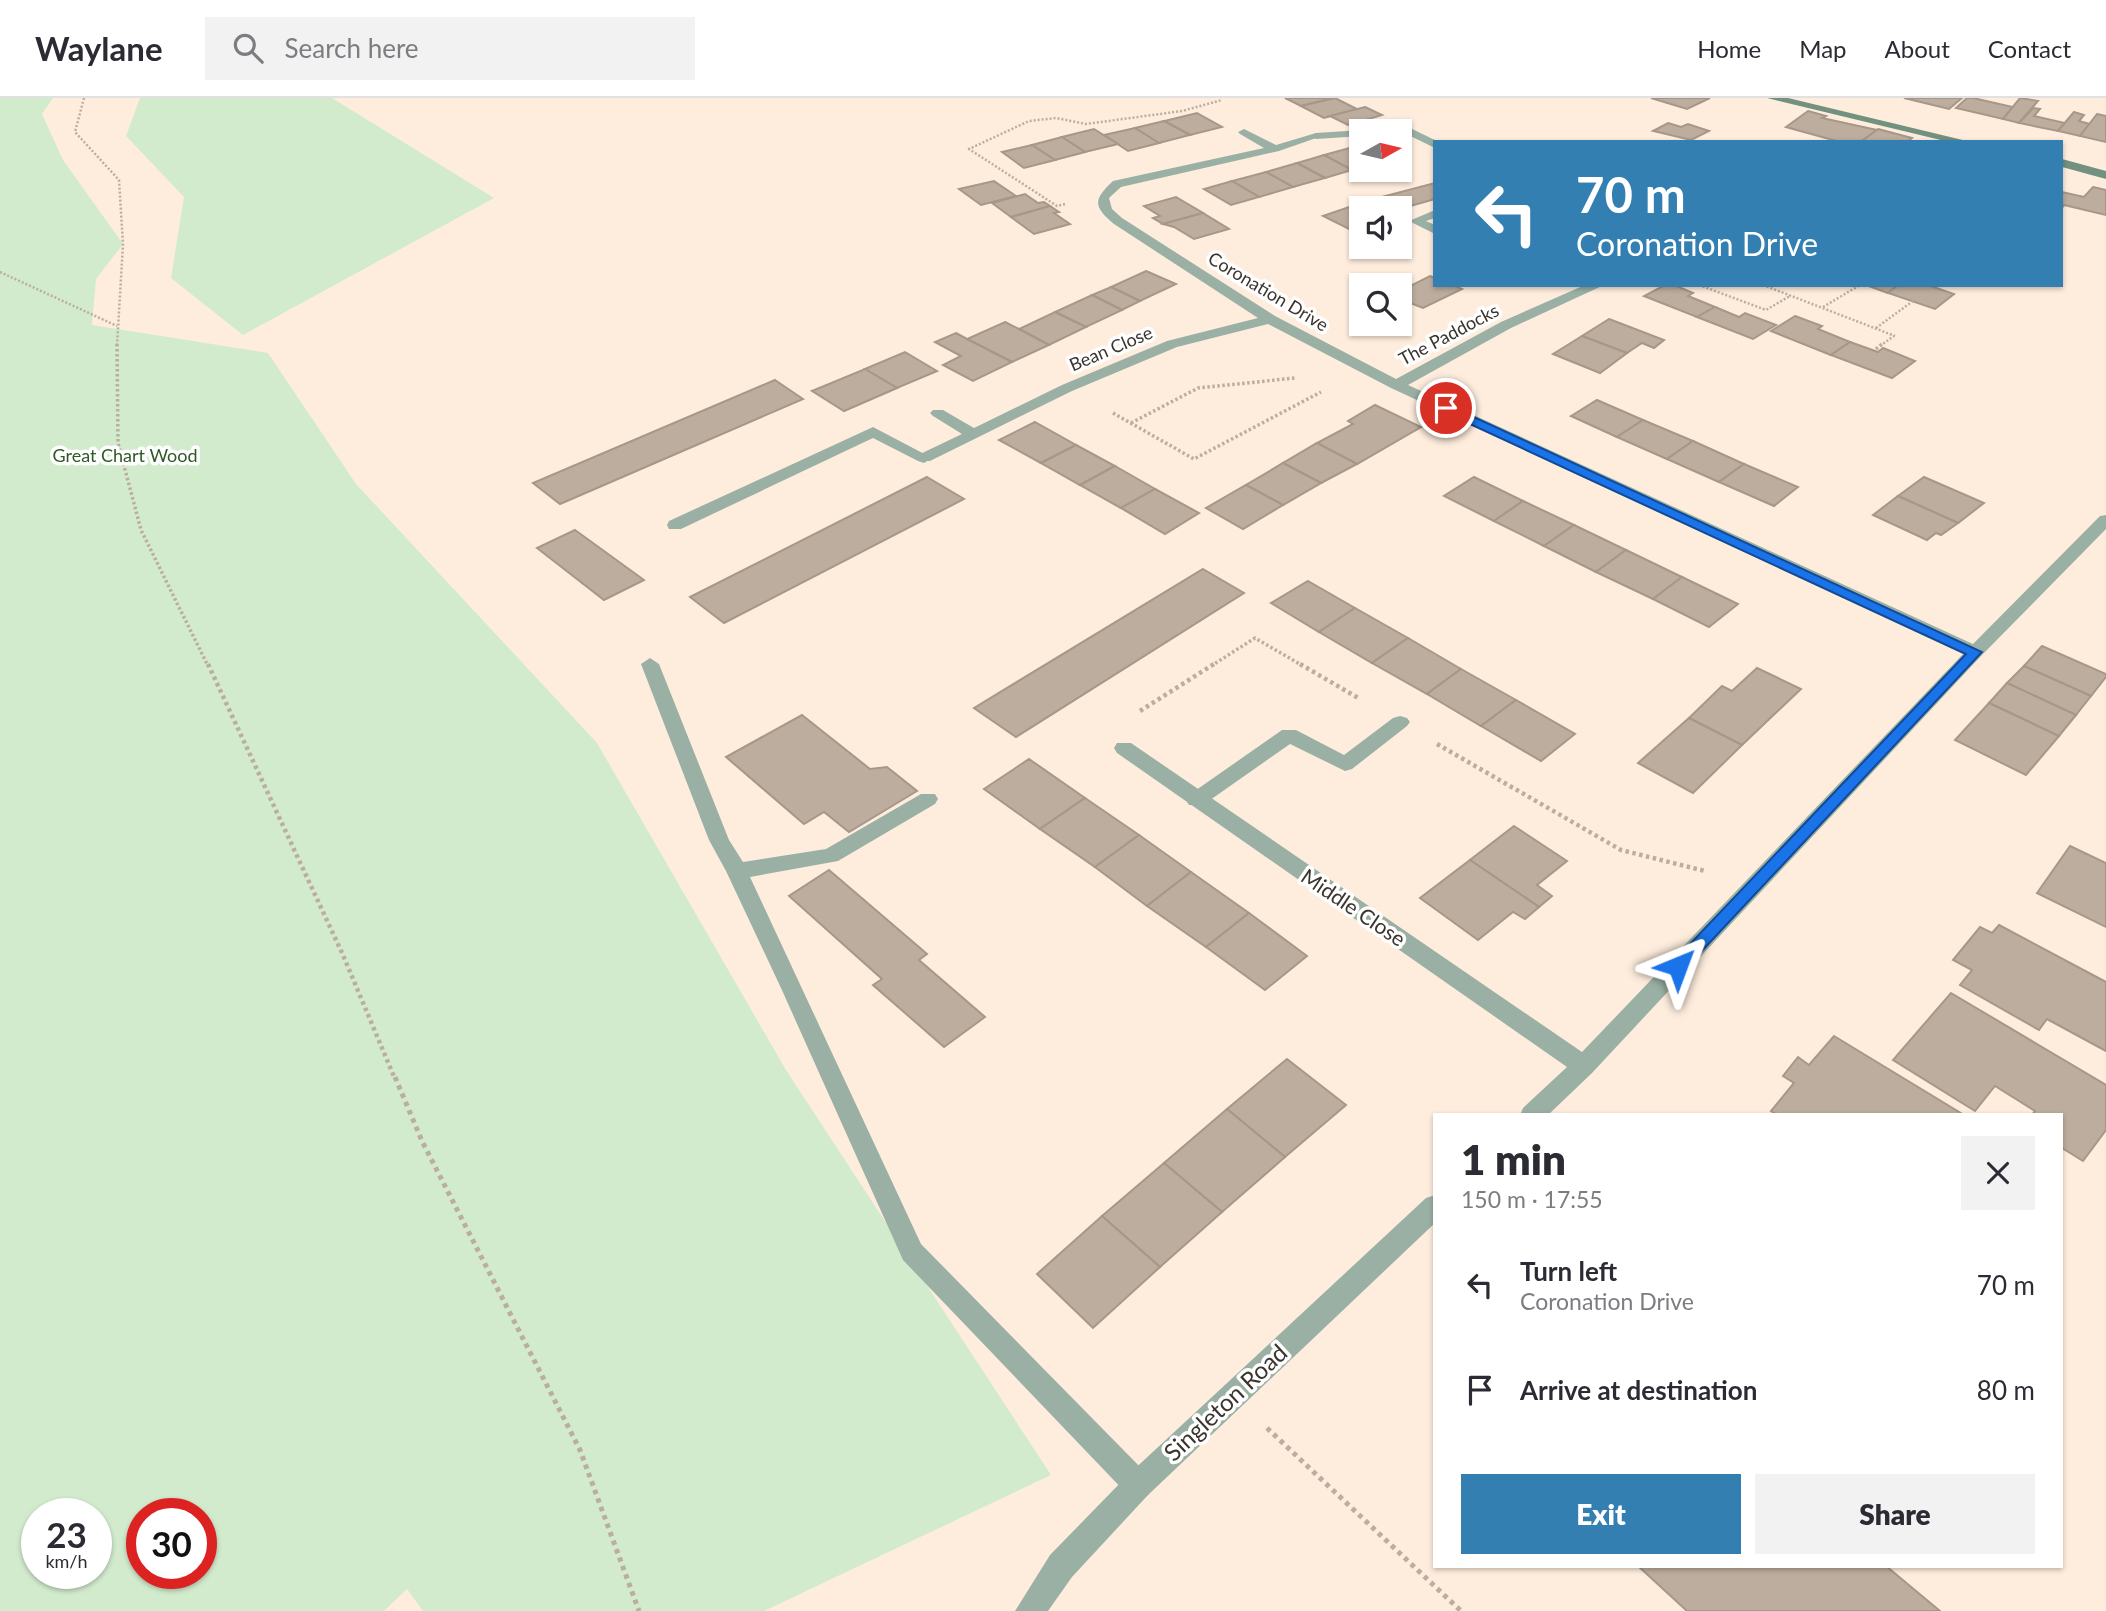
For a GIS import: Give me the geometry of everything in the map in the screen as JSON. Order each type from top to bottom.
[{"type":"street","points":[[1773,98],[1956,140]]},
{"type":"street","points":[[1244,132],[1275,149]]},
{"type":"street","points":[[1110,189],[1132,180],[1275,149],[1316,136],[1349,133]]},
{"type":"street","points":[[1412,133],[1433,143]]},
{"type":"street","points":[[2063,163],[2106,175]]},
{"type":"street","name":"Coronation Drive","points":[[1110,189],[1103,197],[1108,213],[1270,319],[1396,385],[1975,652]]},
{"type":"street","points":[[1433,216],[1415,222],[1433,229]]},
{"type":"street","name":"The Paddocks","points":[[1396,385],[1506,325],[1587,287]]},
{"type":"street","name":"Bean Close","points":[[675,525],[873,432],[924,458],[1067,388],[1172,345],[1270,319]]},
{"type":"street","points":[[938,413],[973,434]]},
{"type":"street","points":[[1534,1113],[1584,1066],[1975,652],[2106,520]]},
{"type":"street","points":[[650,664],[719,840],[737,871],[912,1252],[1138,1485]]},
{"type":"street","points":[[1196,800],[1289,735],[1345,764],[1400,722]]},
{"type":"street","name":"Middle Close","points":[[1124,748],[1584,1066]]},
{"type":"street","points":[[737,871],[831,856],[928,799]]},
{"type":"street","name":"Singleton Road","points":[[1030,1611],[1061,1566],[1138,1485],[1433,1208]]},
{"type":"path","points":[[84,98],[75,132],[119,180],[123,244],[117,326],[118,443],[142,530],[190,626],[343,955],[422,1141],[580,1450],[639,1611]]},
{"type":"path","points":[[1110,189],[1057,206],[969,149],[1029,121],[1056,118],[1086,124],[1182,111],[1229,98]]},
{"type":"path","points":[[0,272],[117,326]]},
{"type":"path","points":[[1704,287],[1766,310],[1790,296]]},
{"type":"path","points":[[1768,287],[1895,336],[1875,349]]},
{"type":"path","points":[[1822,308],[1857,287]]},
{"type":"path","points":[[1875,328],[1913,301]]},
{"type":"path","points":[[1067,388],[1195,458],[1365,369]]},
{"type":"path","points":[[1131,423],[1198,388],[1320,376],[1335,384]]},
{"type":"path","points":[[1233,1396],[1461,1611]]},
{"type":"green space","name":"Great Chart Wood","points":[[0,98],[53,98],[42,114],[63,160],[123,244],[96,279],[92,325],[268,353],[356,484],[597,743],[786,1070],[1051,1475],[764,1611],[423,1611],[407,1589],[384,1611],[0,1611]]},
{"type":"green space","points":[[140,98],[332,98],[494,198],[243,335],[171,278],[184,197],[126,136]]},
{"type":"building","points":[[1285,98],[1333,98],[1301,106]]},
{"type":"building","points":[[1335,98],[1357,109],[1324,118],[1301,106]]},
{"type":"building","points":[[1651,98],[1710,98],[1687,109]]},
{"type":"building","points":[[1904,98],[1962,98],[1949,109]]},
{"type":"building","points":[[1967,98],[2013,107],[2003,119],[1956,108]]},
{"type":"building","points":[[2020,98],[2038,101],[2019,123],[2003,119]]},
{"type":"building","points":[[1365,107],[1382,115],[1368,119],[1349,119],[1348,125],[1330,116]]},
{"type":"building","points":[[2033,108],[2040,109],[2034,116],[2065,123],[2058,131],[2019,123]]},
{"type":"building","points":[[1808,111],[1826,116],[1822,118],[1877,130],[1863,140],[1833,140],[1786,127]]},
{"type":"building","points":[[2074,112],[2084,115],[2079,121],[2090,124],[2080,136],[2058,131]]},
{"type":"building","points":[[1197,113],[1222,127],[1190,135],[1164,121]]},
{"type":"building","points":[[2097,114],[2106,116],[2106,142],[2080,136]]},
{"type":"building","points":[[1164,121],[1190,135],[1159,143],[1135,128]]},
{"type":"building","points":[[1668,123],[1681,127],[1688,124],[1709,131],[1691,140],[1653,131]]},
{"type":"building","points":[[1135,128],[1159,143],[1128,151],[1104,135]]},
{"type":"building","points":[[1094,129],[1118,144],[1085,152],[1062,137]]},
{"type":"building","points":[[1878,129],[1912,138],[1910,140],[1864,140]]},
{"type":"building","points":[[1062,137],[1085,152],[1055,160],[1032,145]]},
{"type":"building","points":[[1032,145],[1055,160],[1024,168],[1002,152]]},
{"type":"building","points":[[1349,148],[1349,168],[1324,155]]},
{"type":"building","points":[[1324,155],[1349,168],[1349,171],[1325,178],[1297,163]]},
{"type":"building","points":[[1297,163],[1325,178],[1293,187],[1266,172]]},
{"type":"building","points":[[1266,172],[1293,187],[1259,197],[1232,181]]},
{"type":"building","points":[[994,181],[1016,196],[981,205],[959,189]]},
{"type":"building","points":[[1232,181],[1259,197],[1231,205],[1204,189]]},
{"type":"building","points":[[1433,184],[1433,200],[1412,206],[1412,196],[1385,196]]},
{"type":"building","points":[[2093,187],[2106,190],[2106,215],[2063,206],[2063,192],[2084,197]]},
{"type":"building","points":[[1025,194],[1038,203],[1044,202],[1050,206],[1011,217],[992,203]]},
{"type":"building","points":[[1176,197],[1203,213],[1163,224],[1153,218],[1160,216],[1144,206]]},
{"type":"building","points":[[1050,206],[1059,212],[1054,213],[1070,224],[1034,234],[1011,217]]},
{"type":"building","points":[[1349,207],[1349,229],[1323,216]]},
{"type":"building","points":[[1203,213],[1229,229],[1194,239],[1163,224]]},
{"type":"building","points":[[1146,271],[1176,284],[1140,301],[1111,287]]},
{"type":"building","points":[[1430,276],[1433,277],[1433,287],[1462,289],[1423,308],[1412,304],[1412,285]]},
{"type":"building","points":[[1111,287],[1140,301],[1122,310],[1092,295]]},
{"type":"building","points":[[1661,287],[1679,287],[1693,293],[1688,296],[1715,307],[1697,317],[1644,296]]},
{"type":"building","points":[[1872,287],[1896,287],[1888,293]]},
{"type":"building","points":[[1896,287],[1934,287],[1954,294],[1935,309],[1888,293]]},
{"type":"building","points":[[1092,295],[1122,310],[1086,327],[1055,312]]},
{"type":"building","points":[[1715,307],[1739,317],[1745,313],[1776,325],[1753,339],[1697,317]]},
{"type":"building","points":[[1055,312],[1086,327],[1049,345],[1019,329]]},
{"type":"building","points":[[1795,316],[1822,326],[1818,329],[1850,342],[1831,355],[1771,331]]},
{"type":"building","points":[[1609,319],[1664,340],[1654,348],[1642,343],[1627,353],[1582,336]]},
{"type":"building","points":[[1005,322],[1049,345],[1012,362],[967,339]]},
{"type":"building","points":[[956,333],[1012,362],[973,381],[943,365],[961,356],[935,342]]},
{"type":"building","points":[[1582,336],[1627,353],[1600,373],[1553,354]]},
{"type":"building","points":[[1850,342],[1878,352],[1883,348],[1915,361],[1892,378],[1831,355]]},
{"type":"building","points":[[905,352],[937,371],[897,388],[865,369]]},
{"type":"building","points":[[865,369],[897,388],[844,411],[812,391]]},
{"type":"building","points":[[775,380],[803,399],[560,504],[533,483]]},
{"type":"building","points":[[1597,400],[1643,420],[1617,437],[1571,416]]},
{"type":"building","points":[[1375,405],[1421,427],[1357,464],[1317,443],[1353,424],[1348,421]]},
{"type":"building","points":[[1643,420],[1693,441],[1667,459],[1617,437]]},
{"type":"building","points":[[1035,422],[1076,445],[1041,463],[999,440]]},
{"type":"building","points":[[1693,441],[1744,464],[1719,482],[1667,459]]},
{"type":"building","points":[[1317,443],[1357,464],[1321,483],[1283,463]]},
{"type":"building","points":[[1076,445],[1115,466],[1080,485],[1041,463]]},
{"type":"building","points":[[1283,463],[1321,483],[1283,505],[1246,485]]},
{"type":"building","points":[[1744,464],[1798,487],[1774,506],[1719,482]]},
{"type":"building","points":[[1115,466],[1155,489],[1121,508],[1080,485]]},
{"type":"building","points":[[927,477],[964,499],[724,623],[690,597]]},
{"type":"building","points":[[1474,477],[1523,501],[1494,521],[1444,496]]},
{"type":"building","points":[[1924,477],[1984,503],[1958,523],[1898,496]]},
{"type":"building","points":[[1246,485],[1283,505],[1243,529],[1206,508]]},
{"type":"building","points":[[1155,489],[1199,513],[1165,534],[1121,508]]},
{"type":"building","points":[[1898,496],[1958,523],[1941,535],[1936,533],[1927,540],[1873,515]]},
{"type":"building","points":[[1523,501],[1574,525],[1544,546],[1494,521]]},
{"type":"building","points":[[1574,525],[1626,550],[1596,572],[1544,546]]},
{"type":"building","points":[[575,530],[644,580],[604,600],[537,548]]},
{"type":"building","points":[[1626,550],[1682,577],[1653,599],[1596,572]]},
{"type":"building","points":[[1203,569],[1244,593],[1016,737],[974,708]]},
{"type":"building","points":[[1682,577],[1738,604],[1709,627],[1653,599]]},
{"type":"building","points":[[1308,581],[1355,608],[1319,632],[1271,603]]},
{"type":"building","points":[[1355,608],[1408,638],[1372,663],[1319,632]]},
{"type":"building","points":[[1408,638],[1461,669],[1427,694],[1372,663]]},
{"type":"building","points":[[2042,646],[2106,674],[2106,677],[2091,696],[2024,666]]},
{"type":"building","points":[[2024,666],[2091,696],[2076,715],[2007,683]]},
{"type":"building","points":[[1757,668],[1801,689],[1742,745],[1689,718],[1722,686],[1732,691]]},
{"type":"building","points":[[1461,669],[1516,700],[1481,726],[1427,694]]},
{"type":"building","points":[[2007,683],[2076,715],[2059,736],[1989,703]]},
{"type":"building","points":[[1516,700],[1575,734],[1541,761],[1481,726]]},
{"type":"building","points":[[1989,703],[2059,736],[2026,775],[1955,740]]},
{"type":"building","points":[[802,715],[870,769],[887,767],[917,791],[849,832],[824,812],[804,824],[726,757]]},
{"type":"building","points":[[1689,718],[1742,745],[1693,793],[1638,763]]},
{"type":"building","points":[[1029,759],[1085,798],[1040,829],[984,789]]},
{"type":"building","points":[[1085,798],[1139,835],[1095,867],[1040,829]]},
{"type":"building","points":[[1514,826],[1567,861],[1537,885],[1552,896],[1539,907],[1470,860]]},
{"type":"building","points":[[1139,835],[1191,872],[1147,906],[1095,867]]},
{"type":"building","points":[[2070,846],[2106,863],[2106,927],[2037,893]]},
{"type":"building","points":[[1470,860],[1539,907],[1525,919],[1513,912],[1478,940],[1420,898]]},
{"type":"building","points":[[829,870],[927,954],[919,960],[985,1017],[944,1047],[873,985],[882,979],[789,896]]},
{"type":"building","points":[[1191,872],[1249,913],[1206,947],[1147,906]]},
{"type":"building","points":[[1249,913],[1307,956],[1265,990],[1206,947]]},
{"type":"building","points":[[1999,925],[2106,982],[2106,1051],[2047,1019],[2039,1030],[1960,985],[1972,970],[1953,960],[1980,927],[1992,933]]},
{"type":"building","points":[[1951,993],[2106,1085],[2106,1130],[2083,1161],[2063,1149],[2063,1113],[2034,1113],[2035,1111],[1995,1086],[1975,1111],[1893,1060]]},
{"type":"building","points":[[1834,1036],[1961,1113],[1771,1111],[1794,1083],[1783,1076],[1798,1057],[1809,1065]]},
{"type":"building","points":[[1287,1059],[1346,1105],[1285,1157],[1227,1109]]},
{"type":"building","points":[[1227,1109],[1285,1157],[1222,1212],[1164,1163]]},
{"type":"building","points":[[1164,1163],[1222,1212],[1160,1267],[1102,1216]]},
{"type":"building","points":[[1102,1216],[1160,1267],[1093,1328],[1037,1274]]},
{"type":"building","points":[[1640,1568],[1888,1568],[1940,1611],[1687,1611]]},
{"type":"route","points":[[1446,408],[1975,652],[1678,966]]}]
